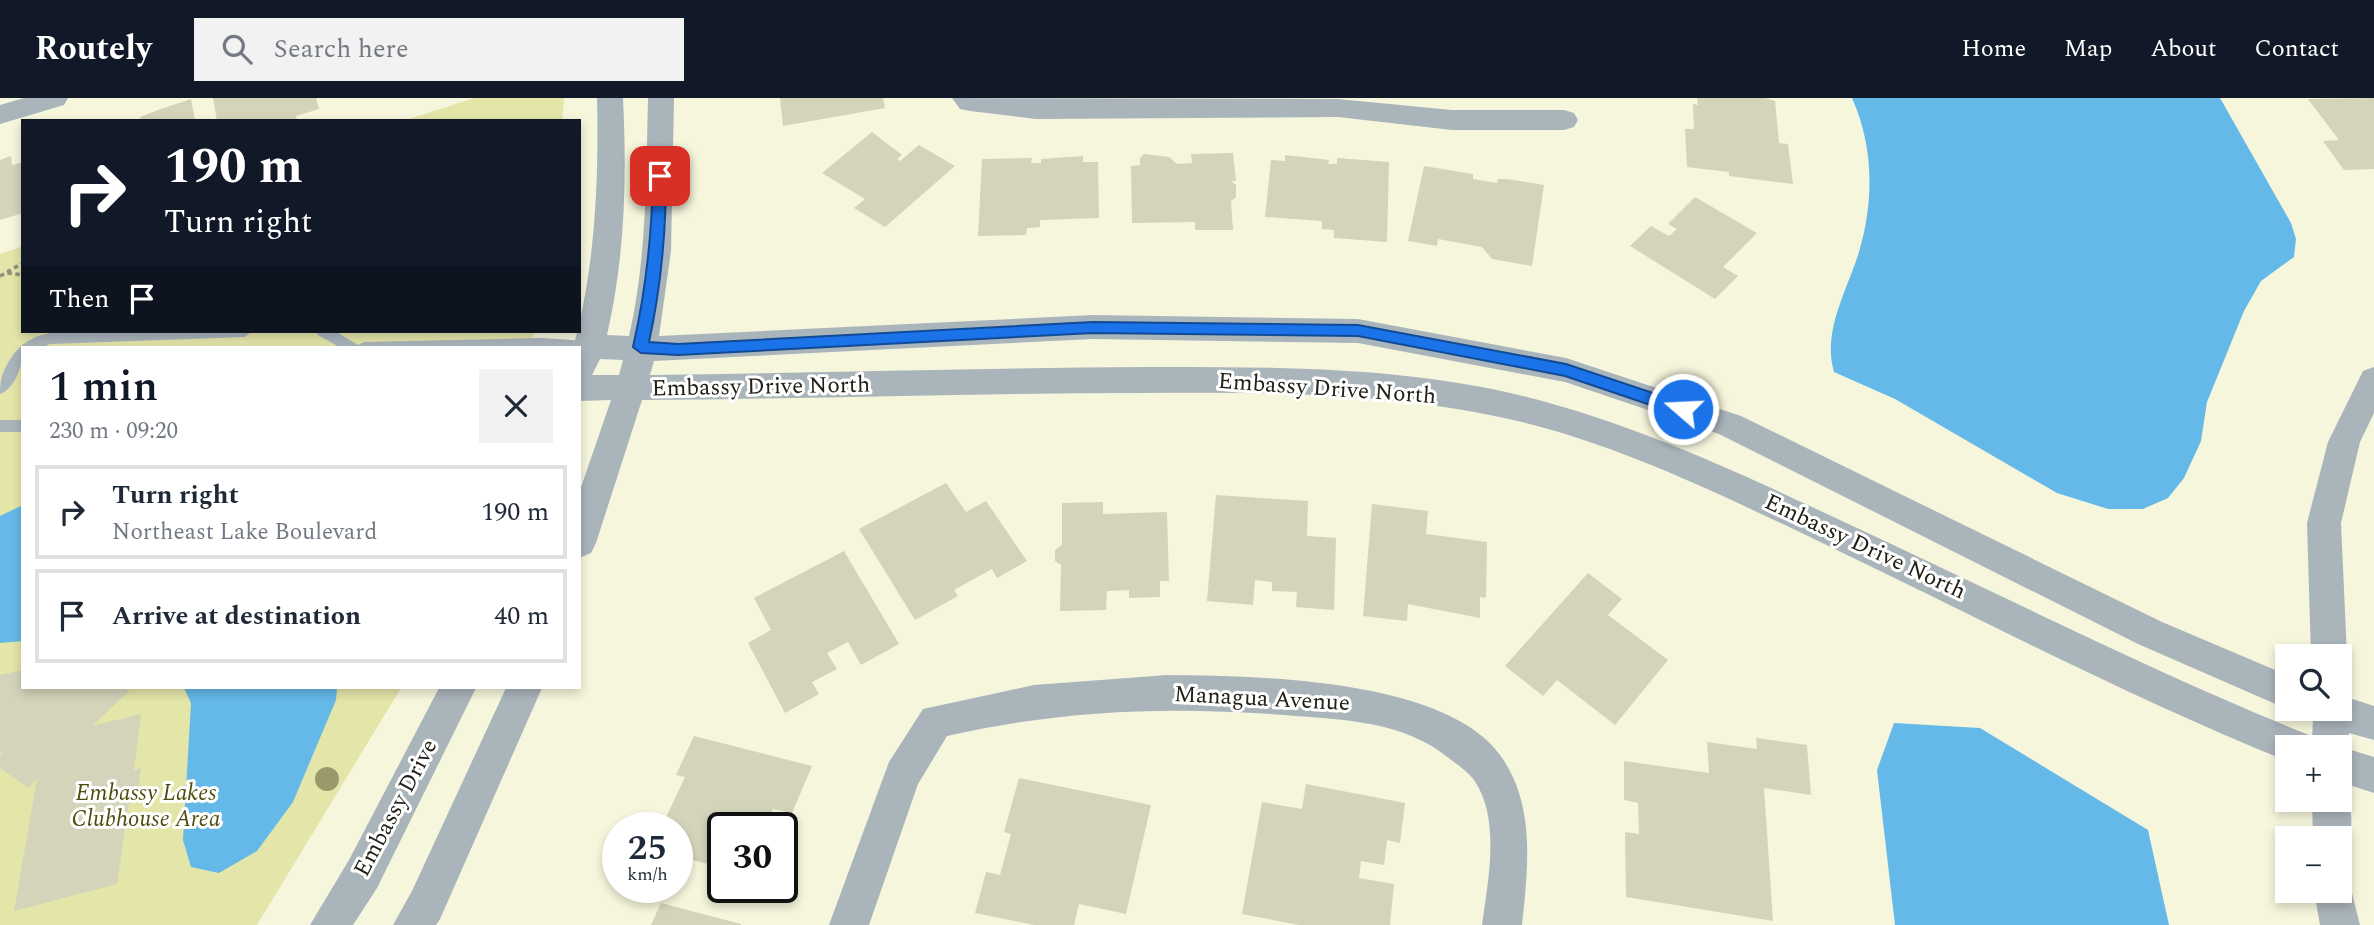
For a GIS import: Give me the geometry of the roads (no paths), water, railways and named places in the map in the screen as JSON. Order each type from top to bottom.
[{"type":"street","points":[[0,115],[55,98]]},
{"type":"street","points":[[584,362],[600,299],[611,210],[610,98]]},
{"type":"street","points":[[581,537],[629,388],[650,303],[659,228],[661,98]]},
{"type":"street","points":[[967,100],[1036,110],[1337,103],[1452,120],[1564,120]]},
{"type":"street","name":"Embassy Drive North","points":[[584,362],[641,347],[678,349],[1093,327],[1358,331],[1566,370],[1730,425],[2150,633],[2275,687]]},
{"type":"street","name":"Embassy Drive North","points":[[581,388],[1102,380],[1279,381],[1394,388],[1521,409],[1663,453],[1927,575],[2224,719],[2275,739]]},
{"type":"street","points":[[2329,644],[2324,523],[2344,442],[2374,380]]},
{"type":"street","name":"Embassy Drive","points":[[330,925],[363,874],[457,689]]},
{"type":"street","points":[[413,925],[498,750],[524,689]]},
{"type":"street","name":"Managua Avenue","points":[[849,925],[902,775],[936,722],[999,706],[1064,699],[1199,692],[1372,705],[1429,721],[1453,736],[1488,768],[1505,810],[1509,845],[1502,925]]},
{"type":"street","points":[[2352,716],[2374,723]]},
{"type":"street","points":[[2352,768],[2374,775]]},
{"type":"street","points":[[2336,903],[2340,925]]},
{"type":"lane","points":[[32,346],[48,338],[188,333]]},
{"type":"lane","points":[[327,333],[349,346]]},
{"type":"lane","points":[[453,346],[547,346]]},
{"type":"lane","points":[[0,388],[21,355]]},
{"type":"lane","points":[[0,426],[21,426]]},
{"type":"water","points":[[1852,98],[2220,98],[2291,223],[2296,239],[2294,257],[2261,281],[2244,311],[2207,402],[2201,441],[2184,478],[2168,498],[2143,509],[2108,509],[2057,493],[1895,399],[1834,372],[1831,357],[1833,326],[1859,252],[1869,194],[1868,155]]},
{"type":"water","points":[[21,506],[21,641],[0,643],[0,516]]},
{"type":"water","points":[[184,689],[337,689],[336,700],[293,802],[257,851],[219,873],[191,867],[183,840],[191,703]]},
{"type":"water","points":[[1894,723],[1980,728],[2148,830],[2169,925],[1895,925],[1877,770]]},
{"type":"park label","name":"Embassy Lakes Clubhouse Area","points":[[146,806]]}]
